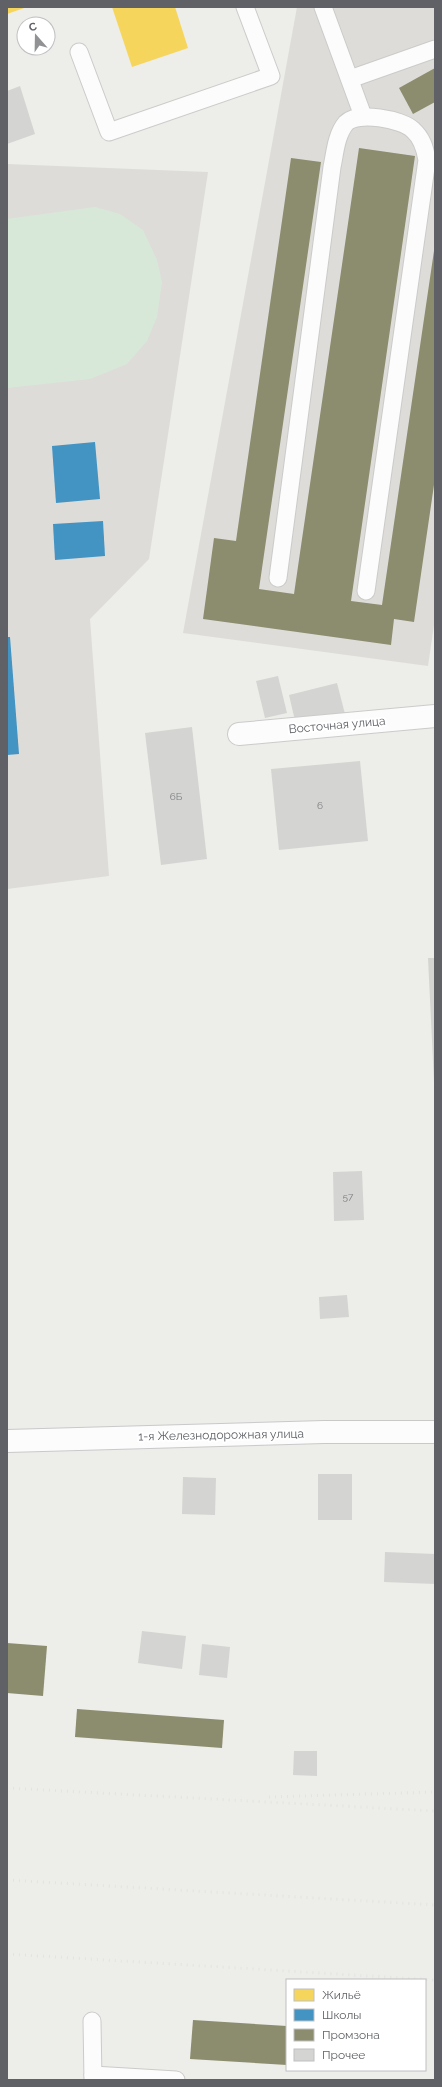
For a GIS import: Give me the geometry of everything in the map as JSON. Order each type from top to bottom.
[{"type":"main road","name":"Восточная улица","points":[[239,734],[435,716]]},
{"type":"main road","name":"1-я Железнодорожная улица","points":[[7,1441],[324,1432],[435,1432]]},
{"type":"lane","points":[[79,52],[109,132],[271,76],[245,7]]},
{"type":"lane","points":[[323,7],[363,116]]},
{"type":"lane","points":[[350,79],[435,49]]},
{"type":"lane","points":[[278,578],[332,167],[339,133],[347,122],[363,116],[400,122],[412,129],[423,144],[427,160],[366,591]]},
{"type":"lane","points":[[92,2021],[93,2078],[176,2080]]},
{"type":"shaded area","points":[[297,7],[435,7],[435,618],[428,666],[183,633]]},
{"type":"shaded area","points":[[7,164],[208,172],[149,559],[90,619],[109,876],[7,889]]},
{"type":"green space","points":[[95,207],[120,214],[143,230],[157,260],[162,282],[157,317],[147,341],[127,364],[90,379],[7,388],[7,219]]},
{"type":"building: Жильё","points":[[7,7],[27,7],[7,14]]},
{"type":"building: Жильё","points":[[112,7],[175,7],[188,48],[132,67]]},
{"type":"building: Школы","points":[[95,442],[100,499],[56,503],[52,446]]},
{"type":"building: Школы","points":[[103,521],[105,556],[55,560],[53,524]]},
{"type":"building: Школы","points":[[7,637],[10,637],[19,754],[7,755]]},
{"type":"building: Промзона","points":[[435,68],[435,102],[413,114],[399,88]]},
{"type":"building: Промзона","points":[[359,148],[415,156],[351,601],[382,605],[435,244],[435,478],[414,622],[394,619],[391,645],[203,619],[214,538],[236,541],[291,158],[321,162],[259,589],[294,594]]},
{"type":"building: Промзона","points":[[7,1643],[47,1646],[43,1696],[7,1693]]},
{"type":"building: Промзона","points":[[77,1709],[224,1720],[222,1748],[75,1737]]},
{"type":"building: Промзона","points":[[193,2020],[286,2026],[286,2065],[190,2059]]},
{"type":"building: Прочее","points":[[20,86],[35,134],[7,144],[7,91]]},
{"type":"building: Прочее","points":[[278,676],[287,713],[265,718],[256,681]]},
{"type":"building: Прочее","points":[[337,683],[345,714],[296,725],[289,695]]},
{"type":"building: Прочее","points":[[192,727],[207,859],[161,865],[145,733]]},
{"type":"building: Прочее","points":[[360,761],[368,841],[279,850],[271,769]]},
{"type":"building: Прочее","points":[[428,958],[435,958],[435,1082],[434,1082]]},
{"type":"building: Прочее","points":[[362,1171],[364,1220],[334,1221],[333,1172]]},
{"type":"building: Прочее","points":[[347,1295],[349,1317],[320,1319],[319,1297]]},
{"type":"building: Прочее","points":[[318,1474],[352,1474],[352,1520],[318,1520]]},
{"type":"building: Прочее","points":[[183,1477],[216,1478],[215,1515],[182,1514]]},
{"type":"building: Прочее","points":[[385,1552],[435,1554],[435,1584],[384,1582]]},
{"type":"building: Прочее","points":[[142,1631],[186,1636],[182,1669],[138,1663]]},
{"type":"building: Прочее","points":[[202,1644],[230,1647],[227,1678],[199,1675]]},
{"type":"building: Прочее","points":[[294,1751],[317,1751],[317,1776],[293,1775]]},
{"type":"railway","points":[[7,1788],[435,1811]]},
{"type":"railway","points":[[269,1797],[435,1792]]},
{"type":"railway","points":[[7,1880],[435,1905]]},
{"type":"railway","points":[[7,1954],[419,1979]]},
{"type":"railway","points":[[426,1979],[435,1980]]}]
